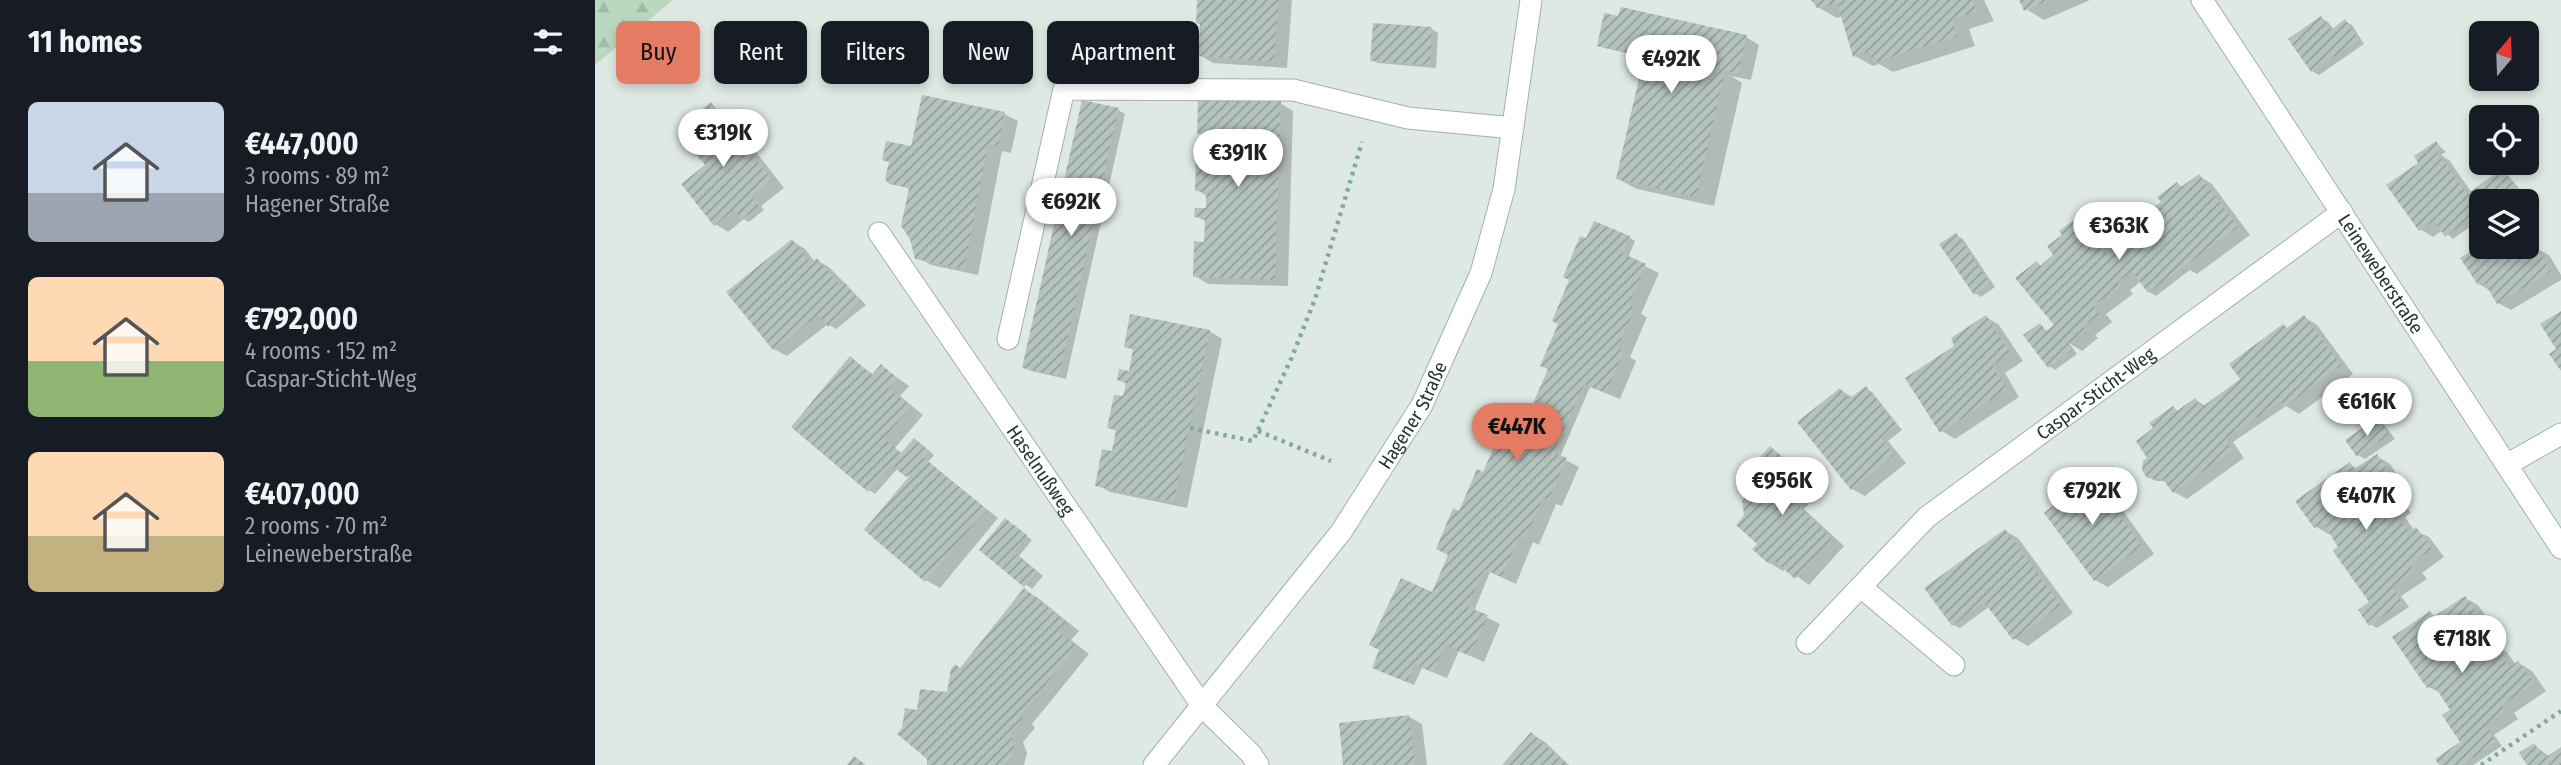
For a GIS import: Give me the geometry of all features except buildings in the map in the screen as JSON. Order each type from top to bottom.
[{"type":"street","name":"Hagener Straße","points":[[1154,765],[1341,531],[1422,405],[1481,273],[1504,189],[1531,0]]},
{"type":"street","name":"Leineweberstraße","points":[[2201,0],[2561,548]]},
{"type":"street","points":[[1008,339],[1064,89],[1293,90],[1408,118],[1513,128]]},
{"type":"street","name":"Caspar-Sticht-Weg","points":[[1807,643],[1927,517],[2342,212]]},
{"type":"street","name":"Haselnußweg","points":[[879,233],[1203,706],[1251,754],[1258,765]]},
{"type":"street","points":[[2508,464],[2561,434]]},
{"type":"street","points":[[1861,587],[1954,666]]},
{"type":"path","points":[[1189,428],[1253,441],[1292,357],[1315,299],[1363,138]]},
{"type":"path","points":[[1258,431],[1331,461]]},
{"type":"path","points":[[2481,765],[2561,711]]},
{"type":"green space","points":[[595,0],[673,0],[648,21],[616,21],[616,48],[595,65]]}]
